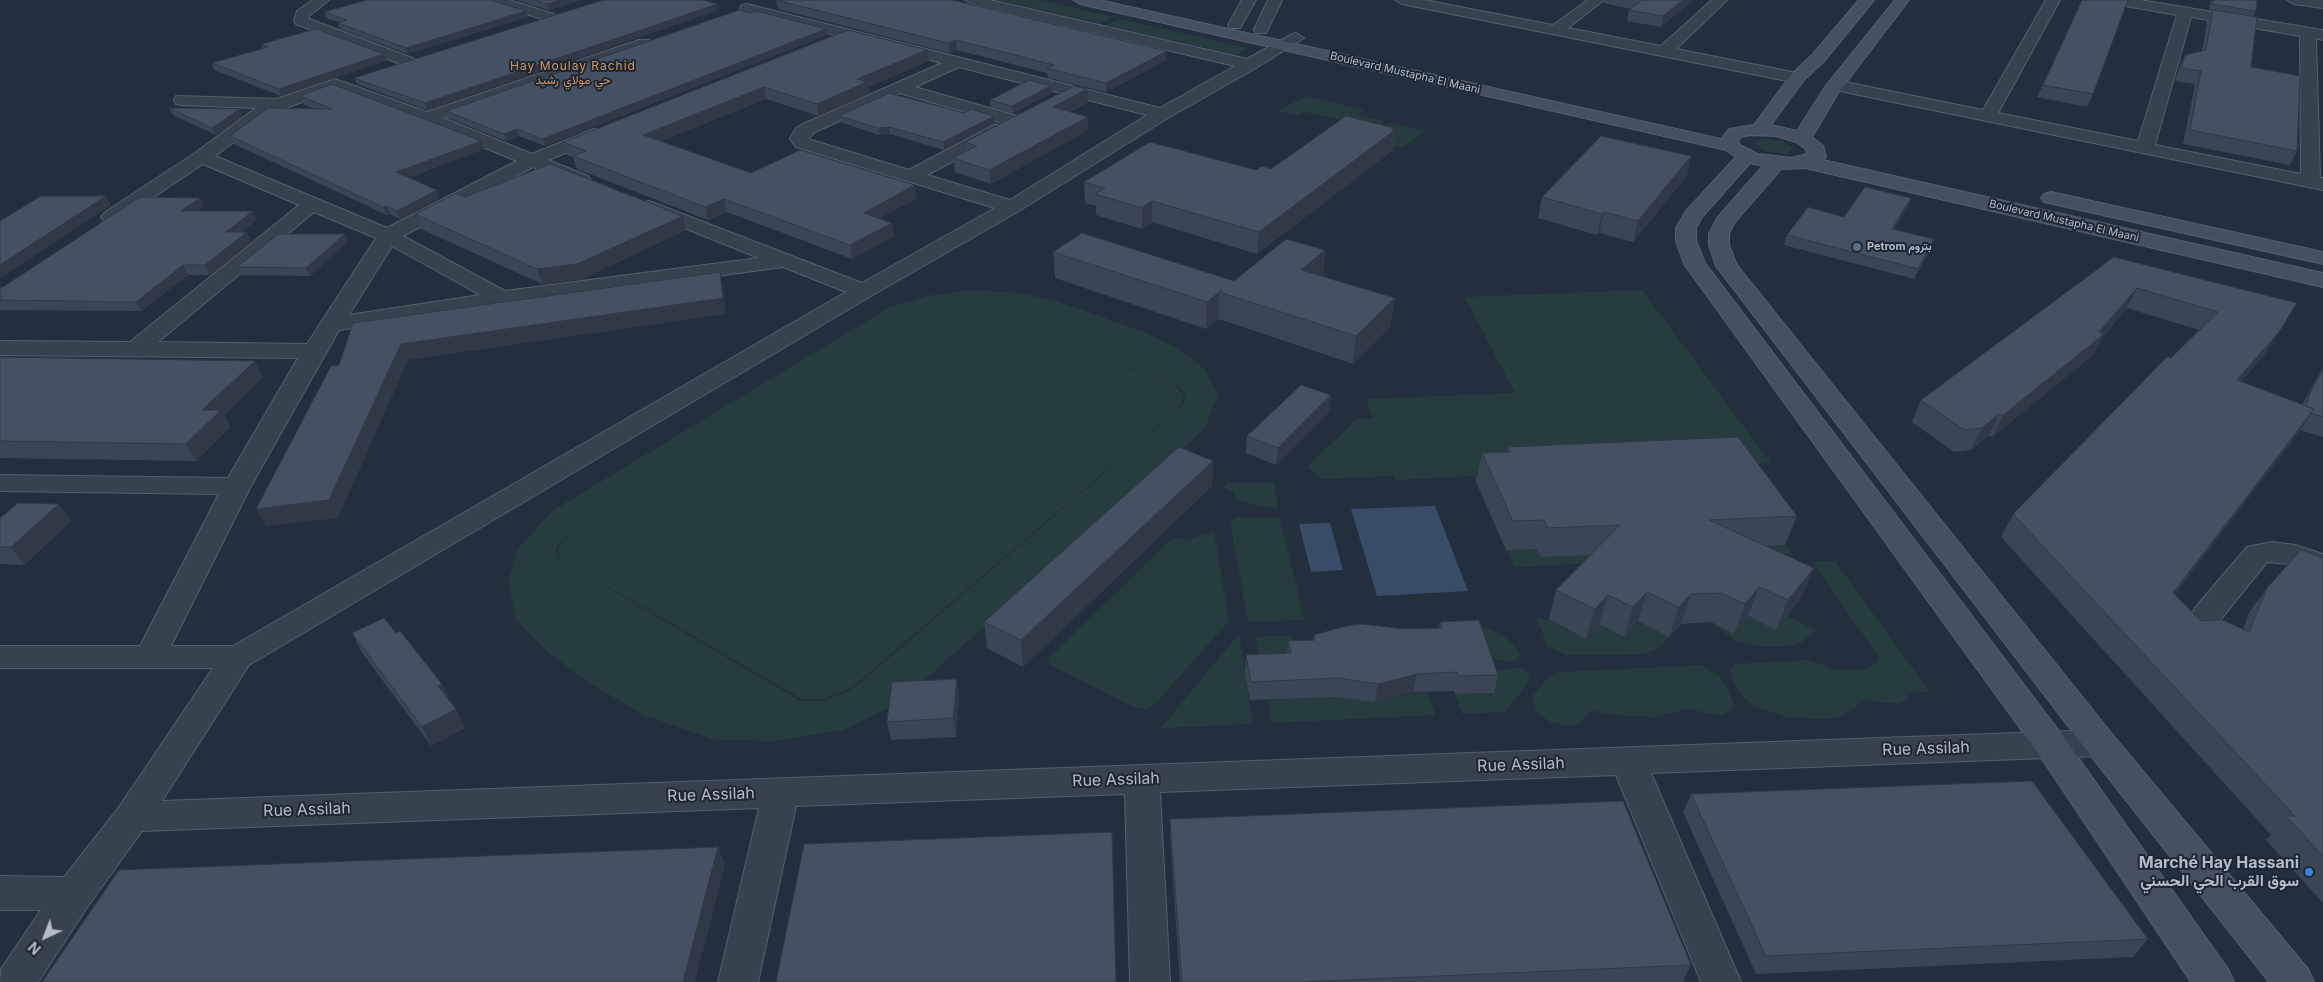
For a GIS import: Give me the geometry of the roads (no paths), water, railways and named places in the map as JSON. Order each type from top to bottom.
[{"type":"main road","name":"Boulevard Mustapha El Maani","points":[[1080,0],[1290,42],[1491,86],[1739,144],[1776,163],[1807,149],[1978,182]]},
{"type":"main road","name":"Boulevard Mustapha El Maani","points":[[1124,0],[1261,30],[1290,42]]},
{"type":"main road","points":[[1867,0],[1820,57],[1797,78],[1759,130],[1739,144],[1693,215],[1686,228],[1686,241],[1695,264],[2050,744],[2214,982]]},
{"type":"main road","points":[[1759,130],[1786,133],[1807,149],[1835,86],[1902,0]]},
{"type":"main road","points":[[1797,78],[1835,86]]},
{"type":"main road","name":"Boulevard Mustapha El Maani","points":[[1807,149],[2323,280]]},
{"type":"main road","points":[[1776,163],[1725,221],[1719,234],[1719,245],[1727,266],[2100,743],[2294,982]]},
{"type":"main road","name":"Boulevard Mustapha El Maani","points":[[2035,195],[2323,258]]},
{"type":"street","points":[[322,0],[302,14],[301,21],[409,62]]},
{"type":"street","points":[[494,0],[549,17]]},
{"type":"street","points":[[728,14],[769,0]]},
{"type":"street","points":[[972,0],[1250,65]]},
{"type":"street","points":[[1235,25],[1249,0]]},
{"type":"street","points":[[1261,30],[1275,0]]},
{"type":"street","points":[[1402,0],[1797,78]]},
{"type":"street","points":[[1452,10],[1468,0]]},
{"type":"street","points":[[1556,30],[1597,0]]},
{"type":"street","points":[[1664,52],[1720,0]]},
{"type":"street","points":[[1988,116],[2053,0]]},
{"type":"street","points":[[1835,86],[2317,183],[2316,34],[2114,0]]},
{"type":"street","points":[[2294,0],[2323,4]]},
{"type":"street","points":[[747,8],[1162,114]]},
{"type":"street","points":[[521,26],[567,12]]},
{"type":"street","points":[[2145,149],[2185,12]]},
{"type":"street","points":[[812,48],[848,34]]},
{"type":"street","points":[[427,118],[662,37]]},
{"type":"street","points":[[15,982],[74,894],[132,817],[238,657],[863,291],[1012,207],[1162,114],[1290,42]]},
{"type":"street","points":[[382,70],[428,56]]},
{"type":"street","points":[[959,61],[809,128],[802,132],[798,139],[802,143],[1012,207]]},
{"type":"street","points":[[97,226],[202,157],[266,109],[276,104],[363,76]]},
{"type":"street","points":[[336,84],[595,185]]},
{"type":"street","points":[[900,88],[1015,121]]},
{"type":"street","points":[[1047,104],[1072,91]]},
{"type":"street","points":[[182,100],[276,104]]},
{"type":"street","points":[[911,176],[1031,112]]},
{"type":"street","points":[[150,656],[237,486],[314,351],[388,236],[532,160],[623,124]]},
{"type":"street","points":[[202,157],[388,236],[502,298]]},
{"type":"street","points":[[631,200],[863,291]]},
{"type":"street","points":[[136,349],[312,204]]},
{"type":"street","points":[[333,324],[502,298],[783,261]]},
{"type":"street","points":[[0,348],[314,351]]},
{"type":"street","points":[[0,483],[237,486]]},
{"type":"street","points":[[2206,616],[2257,554],[2272,551],[2295,555],[2323,565]]},
{"type":"street","points":[[0,657],[238,657]]},
{"type":"street","name":"Rue Assilah","points":[[132,817],[2100,743]]},
{"type":"street","points":[[1628,761],[1721,982]]},
{"type":"street","points":[[1142,779],[1150,982]]},
{"type":"street","points":[[738,982],[781,792]]},
{"type":"street","points":[[0,893],[74,894]]},
{"type":"water","points":[[1435,506],[1468,591],[1377,596],[1351,509]]},
{"type":"water","points":[[1330,523],[1343,570],[1311,572],[1299,524]]},
{"type":"place","name":"Petrom بتروم","points":[[1857,247]]},
{"type":"place","name":"Marché Hay Hassani سوق القرب الحي الحسني","points":[[2309,872]]},
{"type":"district","name":"Hay Moulay Rachid حي مولاي رشيد","points":[[573,73]]}]
